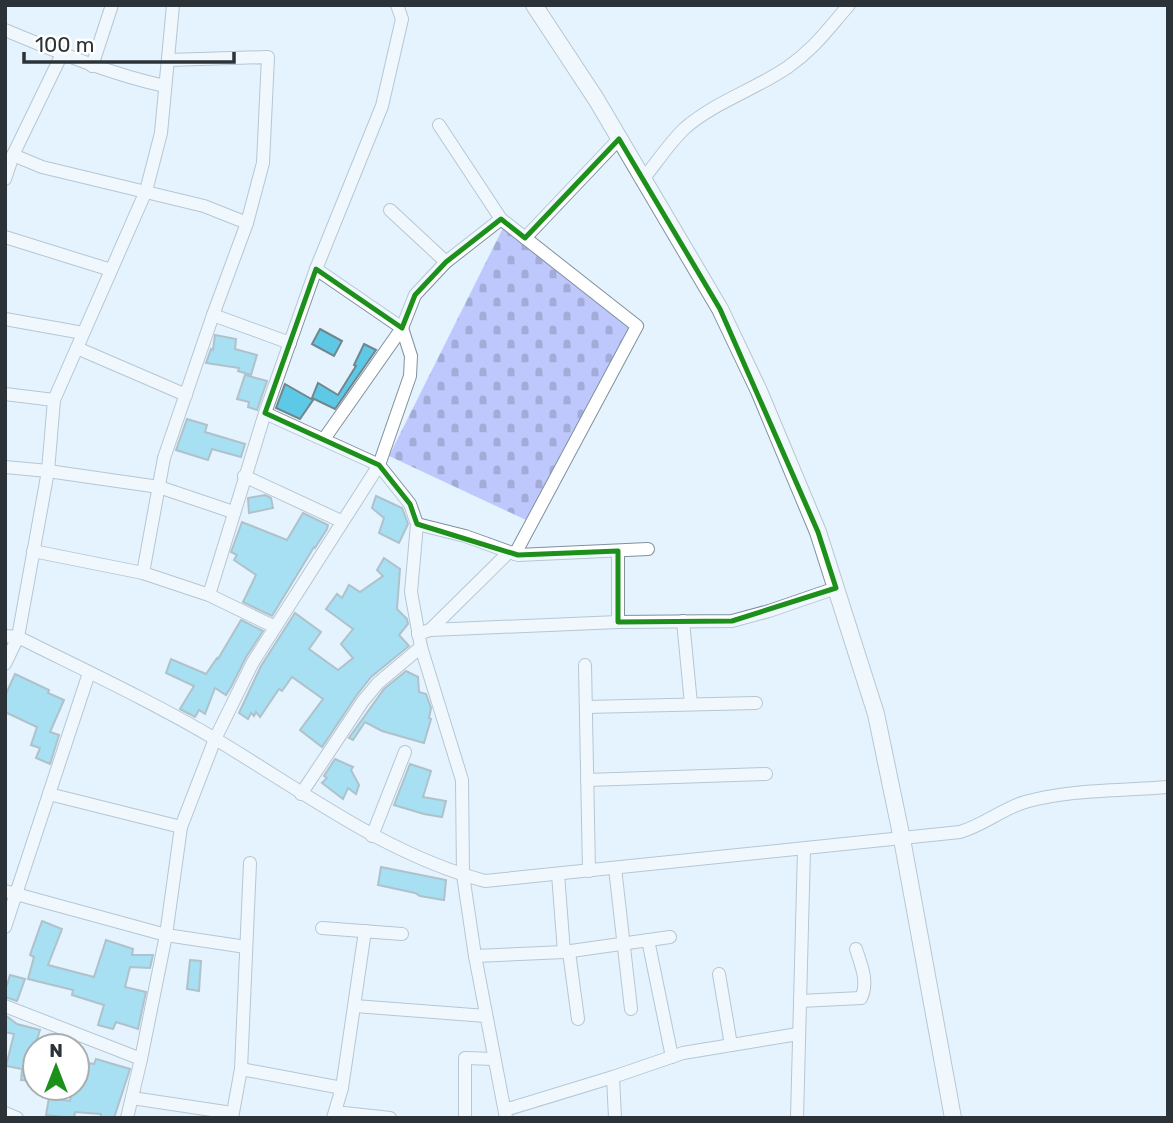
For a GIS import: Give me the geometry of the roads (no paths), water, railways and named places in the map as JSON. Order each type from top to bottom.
[{"type":"street","points":[[92,66],[112,5]]},
{"type":"street","points":[[5,664],[33,551],[48,471],[54,400],[146,191],[161,133],[173,5]]},
{"type":"street","points":[[209,595],[265,413],[316,269],[382,106],[402,19],[397,5]]},
{"type":"street","points":[[534,5],[596,99],[720,309],[759,391],[818,532],[876,714],[902,839],[953,1118]]},
{"type":"street","points":[[644,178],[685,128],[786,68],[815,47],[849,5]]},
{"type":"street","points":[[5,30],[126,78],[165,86]]},
{"type":"street","points":[[5,179],[11,149],[62,54]]},
{"type":"street","points":[[143,573],[164,458],[247,223],[262,163],[268,57],[168,60]]},
{"type":"street","points":[[424,632],[512,554],[637,326],[501,219],[439,125]]},
{"type":"street","points":[[525,238],[619,139]]},
{"type":"street","points":[[11,149],[42,167],[204,206],[247,223]]},
{"type":"street","points":[[390,210],[446,262]]},
{"type":"street","points":[[324,439],[402,328],[415,295],[446,262],[501,219]]},
{"type":"street","points":[[5,237],[111,270]]},
{"type":"street","points":[[127,1118],[166,935],[181,827],[215,739],[253,662],[379,465],[410,376],[411,356],[402,328],[316,269]]},
{"type":"street","points":[[213,315],[290,343]]},
{"type":"street","points":[[5,319],[83,333]]},
{"type":"street","points":[[77,348],[186,395]]},
{"type":"street","points":[[5,394],[54,400]]},
{"type":"street","points":[[265,413],[379,465],[410,503],[417,524],[412,554],[411,592],[424,632],[421,647],[462,780],[463,875],[475,956],[506,1114],[672,1057],[798,1034]]},
{"type":"street","points":[[5,467],[159,486],[233,512]]},
{"type":"street","points":[[244,476],[341,522]]},
{"type":"street","points":[[417,524],[465,536],[512,554],[648,549]]},
{"type":"street","points":[[33,551],[143,573],[209,595],[275,627]]},
{"type":"street","points":[[618,551],[618,622]]},
{"type":"street","points":[[424,632],[618,622],[732,621],[836,587]]},
{"type":"street","points":[[683,621],[691,704]]},
{"type":"street","points":[[11,637],[89,673],[215,739],[372,836],[463,875],[485,881],[960,832],[977,827],[1024,803],[1064,794],[1168,787]]},
{"type":"street","points":[[301,794],[363,701],[378,683],[421,647]]},
{"type":"street","points":[[585,665],[589,871]]},
{"type":"street","points":[[5,927],[10,893],[49,794],[89,673]]},
{"type":"street","points":[[586,707],[756,703]]},
{"type":"street","points":[[372,836],[405,752]]},
{"type":"street","points":[[587,780],[766,774]]},
{"type":"street","points":[[49,794],[181,827]]},
{"type":"street","points":[[797,1118],[804,849]]},
{"type":"street","points":[[132,1098],[232,1115],[241,1069],[250,863]]},
{"type":"street","points":[[615,868],[631,1009]]},
{"type":"street","points":[[558,874],[566,952],[578,1019]]},
{"type":"street","points":[[10,893],[166,935],[246,947]]},
{"type":"street","points":[[322,928],[402,934]]},
{"type":"street","points":[[365,931],[342,1088],[334,1115],[390,1118]]},
{"type":"street","points":[[475,956],[566,952],[670,937]]},
{"type":"street","points":[[648,940],[672,1057]]},
{"type":"street","points":[[800,1001],[861,998],[864,991],[864,973],[856,949]]},
{"type":"street","points":[[719,974],[731,1045]]},
{"type":"street","points":[[5,1006],[141,1059]]},
{"type":"street","points":[[355,1006],[486,1016]]},
{"type":"street","points":[[465,1118],[465,1058],[494,1059]]},
{"type":"street","points":[[241,1069],[342,1088]]},
{"type":"street","points":[[613,1077],[615,1118]]},
{"type":"street","points":[[5,1113],[17,1118]]}]
